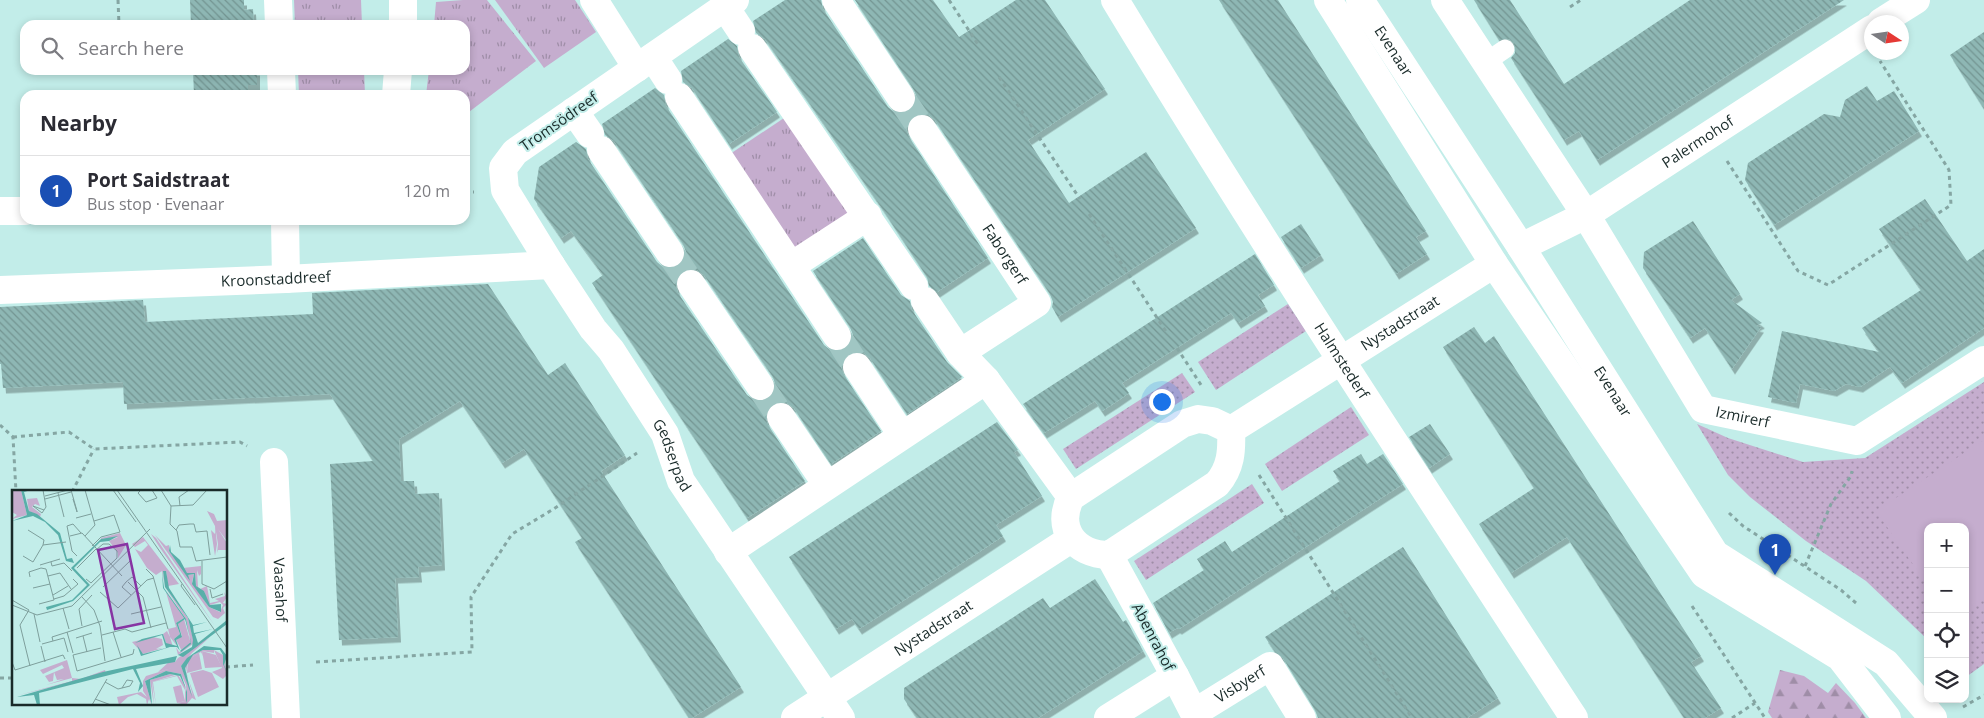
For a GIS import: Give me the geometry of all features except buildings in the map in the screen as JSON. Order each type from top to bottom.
[{"type":"street","points":[[278,0],[279,20]]},
{"type":"street","points":[[403,0],[403,20]]},
{"type":"street","points":[[594,0],[645,62],[674,89],[837,336]]},
{"type":"street","points":[[836,0],[901,98]]},
{"type":"street","name":"Halmstederf","points":[[1115,0],[1175,100],[1341,360],[1574,718]]},
{"type":"street","name":"Evenaar","points":[[1328,0],[1494,264],[1704,574],[1840,657],[1887,718]]},
{"type":"street","name":"Evenaar","points":[[1360,0],[1521,248],[1715,554],[1886,663],[1946,714]]},
{"type":"street","points":[[1445,0],[1495,56],[1586,215]]},
{"type":"street","points":[[1893,15],[1916,0]]},
{"type":"street","points":[[730,4],[746,40],[868,216],[960,354],[986,380],[1071,496]]},
{"type":"street","name":"Tromsödreef","points":[[505,190],[503,168],[515,152],[730,4]]},
{"type":"street","name":"Palermohof","points":[[1521,248],[1586,215],[1864,34]]},
{"type":"street","points":[[281,75],[282,90]]},
{"type":"street","points":[[396,90],[398,75]]},
{"type":"street","points":[[574,111],[670,253]]},
{"type":"street","name":"Faborgerf","points":[[922,129],[1037,303],[960,354]]},
{"type":"street","name":"Gedserpad","points":[[505,190],[551,265],[593,329],[611,350],[665,434],[682,481],[728,552],[835,708]]},
{"type":"street","points":[[0,212],[20,210]]},
{"type":"street","name":"Izmirerf","points":[[1586,215],[1703,409],[1857,441]]},
{"type":"street","points":[[791,266],[868,216]]},
{"type":"street","points":[[285,225],[286,279]]},
{"type":"street","name":"Nystadstraat","points":[[1231,430],[1521,248]]},
{"type":"street","name":"Kroonstaddreef","points":[[0,290],[286,279],[551,265]]},
{"type":"street","points":[[691,284],[760,386]]},
{"type":"street","points":[[1857,441],[1984,360]]},
{"type":"street","points":[[857,367],[902,435]]},
{"type":"street","points":[[728,552],[986,380]]},
{"type":"street","points":[[781,418],[828,485]]},
{"type":"street","points":[[1198,419],[1212,421],[1231,430],[1230,462],[1225,475],[1217,484],[1109,554],[1098,554],[1083,549],[1071,539],[1066,524],[1066,507],[1071,496],[1182,424],[1198,419]]},
{"type":"street","name":"Vaasahof","points":[[274,462],[286,718]]},
{"type":"street","name":"Nystadstraat","points":[[796,718],[835,708],[1071,539]]},
{"type":"street","name":"Abenrahof","points":[[1108,718],[1175,676],[1109,554]]},
{"type":"street","name":"Visbyerf","points":[[1175,676],[1194,713],[1270,666],[1302,718]]},
{"type":"path","points":[[118,0],[118,20]]},
{"type":"path","points":[[949,0],[979,46]]},
{"type":"path","points":[[1570,8],[1581,0]]},
{"type":"path","points":[[1710,134],[1798,271],[1828,285],[1951,205],[1949,170],[1880,60]]},
{"type":"path","points":[[999,77],[1080,199]]},
{"type":"path","points":[[1089,214],[1167,333]]},
{"type":"path","points":[[1177,348],[1204,388]]},
{"type":"path","points":[[0,425],[14,436],[70,432],[94,449],[240,442],[274,462]]},
{"type":"path","points":[[1231,430],[1412,718]]},
{"type":"path","points":[[228,667],[472,652],[471,597],[512,534],[552,510],[665,434]]},
{"type":"path","points":[[14,436],[16,490]]},
{"type":"path","points":[[1805,566],[1831,504],[1851,476],[1857,441]]},
{"type":"path","points":[[73,490],[94,449]]},
{"type":"path","points":[[1946,714],[1984,695]]},
{"type":"path","points":[[1732,718],[1755,703]]},
{"type":"green space","points":[[294,0],[361,0],[362,20],[295,20]]},
{"type":"green space","points":[[487,0],[536,61],[470,111],[470,90],[427,90],[428,75],[470,75],[470,20],[434,20],[436,2]]},
{"type":"green space","points":[[495,0],[575,0],[596,32],[544,68]]},
{"type":"green space","points":[[298,75],[364,75],[365,90],[299,90]]},
{"type":"green space","points":[[787,116],[854,215],[792,256],[727,156]]},
{"type":"green space","points":[[1288,304],[1306,331],[1216,390],[1198,362]]},
{"type":"green space","points":[[1182,373],[1195,392],[1076,469],[1063,449]]},
{"type":"green space","points":[[1984,382],[1984,664],[1969,675],[1969,523],[1924,523],[1924,636],[1866,581],[1806,541],[1750,497],[1728,475],[1697,424],[1728,438],[1803,462],[1865,458]]},
{"type":"green space","points":[[1351,407],[1369,435],[1282,491],[1265,464]]},
{"type":"green space","points":[[1984,440],[1984,597],[1969,607],[1969,523],[1924,523],[1924,580],[1876,511]]},
{"type":"green space","points":[[1252,484],[1264,503],[1146,580],[1134,561]]},
{"type":"green space","points":[[1780,670],[1804,676],[1828,693],[1836,683],[1866,718],[1772,718],[1768,712]]},
{"type":"tunnel","points":[[901,98],[922,129]]},
{"type":"tunnel","points":[[670,253],[691,284]]},
{"type":"tunnel","points":[[837,336],[857,367]]},
{"type":"tunnel","points":[[760,386],[781,417]]},
{"type":"place","name":"Port Saidstraat","points":[[1775,575]]}]
